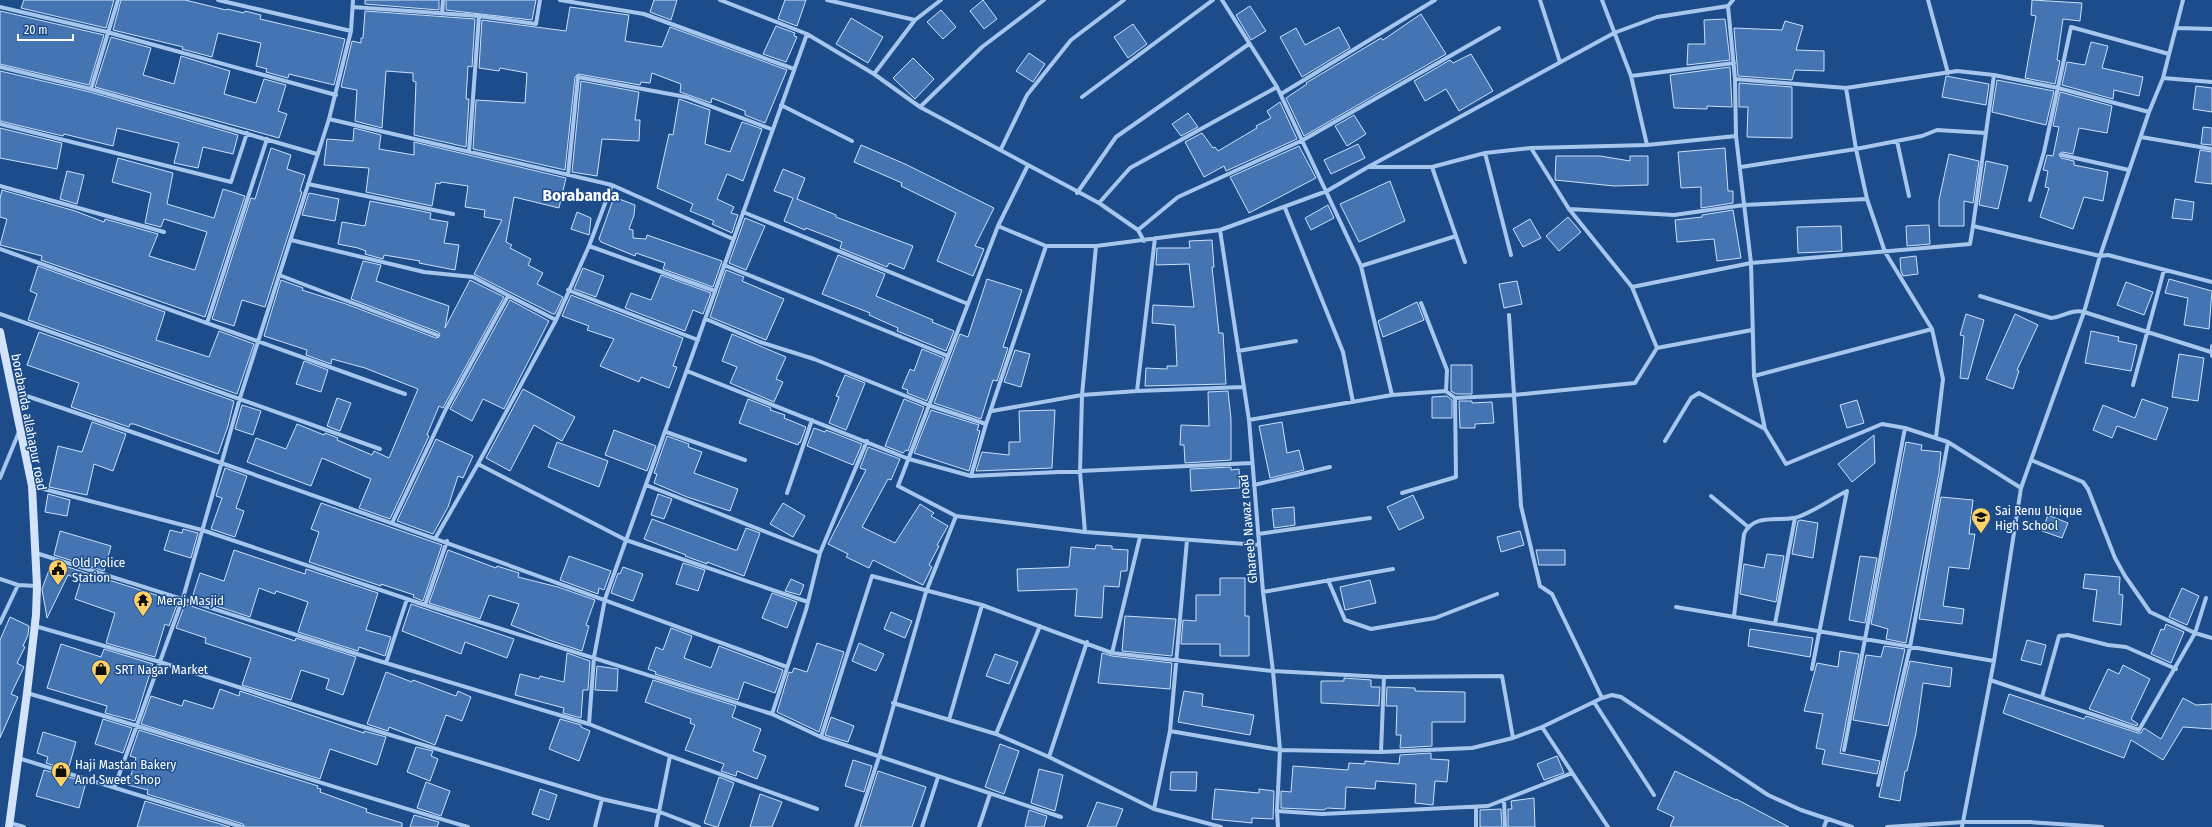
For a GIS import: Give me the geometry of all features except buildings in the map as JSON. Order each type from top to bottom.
[{"type":"main road","name":"borabanda allahapur road","points":[[0,332],[1,352],[12,391],[32,486],[37,586],[27,693],[9,825]]},
{"type":"street","points":[[91,89],[107,32],[118,0]]},
{"type":"street","points":[[218,0],[351,31]]},
{"type":"street","points":[[115,786],[183,598],[240,398],[292,240],[317,154],[329,119],[351,31],[353,0]]},
{"type":"street","points":[[442,14],[443,0]]},
{"type":"street","points":[[353,7],[479,16],[536,24],[540,0]]},
{"type":"street","points":[[560,0],[644,14],[794,68]]},
{"type":"street","points":[[720,0],[806,34],[874,74],[920,107],[1001,149],[1077,193],[1100,203],[1138,230],[1144,240]]},
{"type":"street","points":[[827,0],[856,5],[915,20]]},
{"type":"street","points":[[856,5],[858,0]]},
{"type":"street","points":[[874,74],[915,20],[940,0]]},
{"type":"street","points":[[920,107],[982,47],[1044,0]]},
{"type":"street","points":[[1001,149],[1027,95],[1071,40],[1124,0]]},
{"type":"street","points":[[1082,97],[1213,0]]},
{"type":"street","points":[[1222,0],[1281,94],[1361,266],[1392,395]]},
{"type":"street","points":[[1281,94],[1435,0]]},
{"type":"street","points":[[1540,0],[1560,62]]},
{"type":"street","points":[[1602,0],[1631,76],[1647,145]]},
{"type":"street","points":[[998,226],[1046,246],[1096,246],[1220,230],[1285,208],[1327,191],[1368,167],[1614,33],[1657,17],[1728,6],[1733,0]]},
{"type":"street","points":[[1928,0],[1948,73]]},
{"type":"street","points":[[1962,827],[1994,662],[2021,488],[2084,312],[2100,256],[2140,137],[2163,78],[2183,0]]},
{"type":"street","points":[[1728,6],[1735,79],[1736,136],[1741,168],[1751,263],[1754,376],[1765,429],[1786,464],[1882,424],[1905,428],[1948,442],[2021,488]]},
{"type":"street","points":[[0,7],[107,32],[336,95]]},
{"type":"street","points":[[469,152],[479,16]]},
{"type":"street","points":[[2030,200],[2044,152],[2071,27],[2169,54]]},
{"type":"street","points":[[1138,230],[1178,197],[1303,140],[1499,28]]},
{"type":"street","points":[[2177,28],[2212,29]]},
{"type":"street","points":[[589,724],[594,657],[605,599],[666,432],[771,129],[806,34]]},
{"type":"street","points":[[1077,193],[1116,137],[1249,44]]},
{"type":"street","points":[[1631,76],[1734,63]]},
{"type":"street","points":[[0,67],[91,89],[317,154]]},
{"type":"street","points":[[1735,79],[1846,88],[1957,71],[1994,75],[2058,88],[2149,112]]},
{"type":"street","points":[[1632,287],[1751,263],[1970,244],[1994,75]]},
{"type":"street","points":[[568,174],[578,77],[686,97],[771,129]]},
{"type":"street","points":[[2163,78],[2212,82]]},
{"type":"street","points":[[1100,203],[1130,168],[1277,87]]},
{"type":"street","points":[[1846,88],[1856,149],[1867,199],[1885,252],[1932,330],[1943,379],[1936,437]]},
{"type":"street","points":[[781,105],[852,141]]},
{"type":"street","points":[[329,119],[612,184],[734,239]]},
{"type":"street","points":[[0,124],[231,182],[247,133]]},
{"type":"street","points":[[1741,168],[1856,149],[1922,136],[1937,130],[1986,132]]},
{"type":"street","points":[[1368,167],[1432,167],[1485,153],[1531,148],[1647,145],[1736,136]]},
{"type":"street","points":[[2140,137],[2212,149]]},
{"type":"street","points":[[207,322],[267,139]]},
{"type":"street","points":[[1897,141],[1909,196]]},
{"type":"street","points":[[1531,148],[1569,210],[1632,287],[1658,348]]},
{"type":"street","points":[[1485,153],[1510,255]]},
{"type":"street","points":[[2062,155],[2129,170]]},
{"type":"street","points":[[1028,165],[998,226],[898,486],[956,516],[1085,532],[1260,545]]},
{"type":"street","points":[[1432,167],[1465,262]]},
{"type":"street","points":[[308,184],[453,214]]},
{"type":"street","points":[[436,537],[478,464],[556,320],[568,290],[590,246],[612,184]]},
{"type":"street","points":[[0,186],[164,232]]},
{"type":"street","points":[[1569,210],[1674,215],[1744,205],[1867,199]]},
{"type":"street","points":[[1285,208],[1343,352],[1353,402]]},
{"type":"street","points":[[743,212],[968,304]]},
{"type":"street","points":[[1973,226],[2100,256],[2108,255],[2212,282]]},
{"type":"street","name":"Ghareeb Nawaz road","points":[[1220,230],[1244,387],[1260,545],[1263,592],[1274,671],[1280,750],[1277,811],[1278,827]]},
{"type":"street","points":[[1361,266],[1456,236]]},
{"type":"street","points":[[1137,391],[1155,238]]},
{"type":"street","points":[[292,240],[424,272],[473,277],[556,320]]},
{"type":"street","points":[[590,246],[715,291]]},
{"type":"street","points":[[971,476],[986,424],[992,411],[1046,246]]},
{"type":"street","points":[[1085,532],[1080,472],[1082,395],[1096,246]]},
{"type":"street","points":[[0,249],[405,394]]},
{"type":"street","points":[[724,265],[948,356]]},
{"type":"street","points":[[2133,385],[2164,270]]},
{"type":"street","points":[[280,275],[437,335]]},
{"type":"street","points":[[568,290],[698,340]]},
{"type":"street","points":[[392,523],[446,408],[508,296]]},
{"type":"street","points":[[1980,296],[2050,318],[2059,318],[2073,311],[2084,312],[2212,354],[2212,346]]},
{"type":"street","points":[[1422,303],[1447,370],[1446,391]]},
{"type":"street","points":[[0,314],[380,449]]},
{"type":"street","points":[[1509,315],[1521,506],[1540,586],[1552,594],[1602,698]]},
{"type":"street","points":[[706,319],[760,342],[814,359],[929,405],[986,424]]},
{"type":"street","points":[[1248,420],[1392,395],[1446,391],[1455,398],[1514,395],[1635,383],[1658,348],[1752,330]]},
{"type":"street","points":[[1754,376],[1932,330]]},
{"type":"street","points":[[1238,351],[1296,341]]},
{"type":"street","points":[[687,371],[867,441],[909,459],[971,476],[1252,463]]},
{"type":"street","points":[[992,411],[1082,395],[1137,391],[1244,387]]},
{"type":"street","points":[[12,391],[222,462],[392,523],[436,537],[788,667]]},
{"type":"street","points":[[1665,441],[1691,398],[1699,394],[1765,429]]},
{"type":"street","points":[[1402,493],[1456,477],[1455,398]]},
{"type":"street","points":[[787,492],[812,420]]},
{"type":"street","points":[[1844,750],[1905,428]]},
{"type":"street","points":[[0,478],[20,430]]},
{"type":"street","points":[[666,432],[745,460]]},
{"type":"street","points":[[772,714],[808,602],[820,553],[867,441]]},
{"type":"street","points":[[1878,785],[1910,647],[1948,442]]},
{"type":"street","points":[[2031,460],[2082,482],[2088,488],[2115,558],[2125,576],[2150,612],[2195,633],[2212,638]]},
{"type":"street","points":[[478,464],[626,540],[808,602]]},
{"type":"street","points":[[1254,485],[1330,467]]},
{"type":"street","points":[[646,485],[820,553]]},
{"type":"street","points":[[32,486],[202,530],[425,605],[772,714],[821,737],[1062,818]]},
{"type":"street","points":[[1734,616],[1744,534],[1748,526],[1758,520],[1795,518],[1847,491],[1812,669]]},
{"type":"street","points":[[1710,496],[1748,526]]},
{"type":"street","points":[[856,827],[879,757],[926,592],[956,516]]},
{"type":"street","points":[[1258,534],[1370,518]]},
{"type":"street","points":[[1775,624],[1795,518]]},
{"type":"street","points":[[1112,653],[1140,537]]},
{"type":"street","points":[[1154,809],[1170,731],[1187,540]]},
{"type":"street","points":[[425,605],[447,541]]},
{"type":"street","points":[[35,553],[183,598],[386,663],[589,724],[670,756],[817,809]]},
{"type":"street","points":[[1263,592],[1393,569]]},
{"type":"street","points":[[821,737],[872,576],[926,592],[982,605],[1088,642],[1112,653],[1274,671],[1384,677],[1502,676],[1513,738]]},
{"type":"street","points":[[0,579],[18,584],[37,586]]},
{"type":"street","points":[[1328,580],[1345,620],[1371,629],[1435,618],[1497,594]]},
{"type":"street","points":[[0,623],[18,584]]},
{"type":"street","points":[[1990,680],[2140,730],[2176,669],[2195,633],[2206,598]]},
{"type":"street","points":[[386,663],[407,599]]},
{"type":"street","points":[[949,720],[982,605]]},
{"type":"street","points":[[1676,606],[1994,662]]},
{"type":"street","points":[[34,626],[160,662],[602,799],[660,812],[697,827]]},
{"type":"street","points":[[996,734],[1040,626]]},
{"type":"street","points":[[2042,697],[2059,636],[2068,635],[2108,645],[2126,647],[2176,669]]},
{"type":"street","points":[[1049,757],[1088,642]]},
{"type":"street","points":[[1381,752],[1384,677]]},
{"type":"street","points":[[27,693],[138,725],[341,790],[468,827]]},
{"type":"street","points":[[1170,731],[1280,750],[1381,752],[1472,748],[1513,738],[1542,728],[1602,698],[1612,695],[1621,697],[1768,795],[1801,810],[1852,827]]},
{"type":"street","points":[[1594,702],[1654,795]]},
{"type":"street","points":[[894,703],[996,734],[1049,757],[1154,809],[1221,827]]},
{"type":"street","points":[[1542,728],[1608,827]]},
{"type":"street","points":[[656,827],[670,756]]},
{"type":"street","points":[[18,758],[115,786],[242,827]]},
{"type":"street","points":[[1277,811],[1322,814],[1488,806],[1572,773]]},
{"type":"street","points":[[922,827],[938,777]]},
{"type":"street","points":[[979,827],[990,794]]},
{"type":"street","points":[[595,827],[602,799]]},
{"type":"street","points":[[1504,800],[1505,827]]},
{"type":"street","points":[[1476,807],[1476,827]]},
{"type":"street","points":[[1824,827],[1827,819]]},
{"type":"street","points":[[1887,827],[1964,822],[2100,827]]},
{"type":"street","points":[[9,825],[24,827]]},
{"type":"place","name":"Sai Renu Unique High School","points":[[1981,534]]},
{"type":"place","name":"Old Police Station","points":[[58,586]]},
{"type":"place","name":"Meraj Masjid","points":[[143,617]]},
{"type":"place","name":"SRT Nagar Market","points":[[101,686]]},
{"type":"place","name":"Haji Mastan Bakery And Sweet Shop","points":[[61,788]]},
{"type":"district","name":"Borabanda","points":[[581,195]]}]
